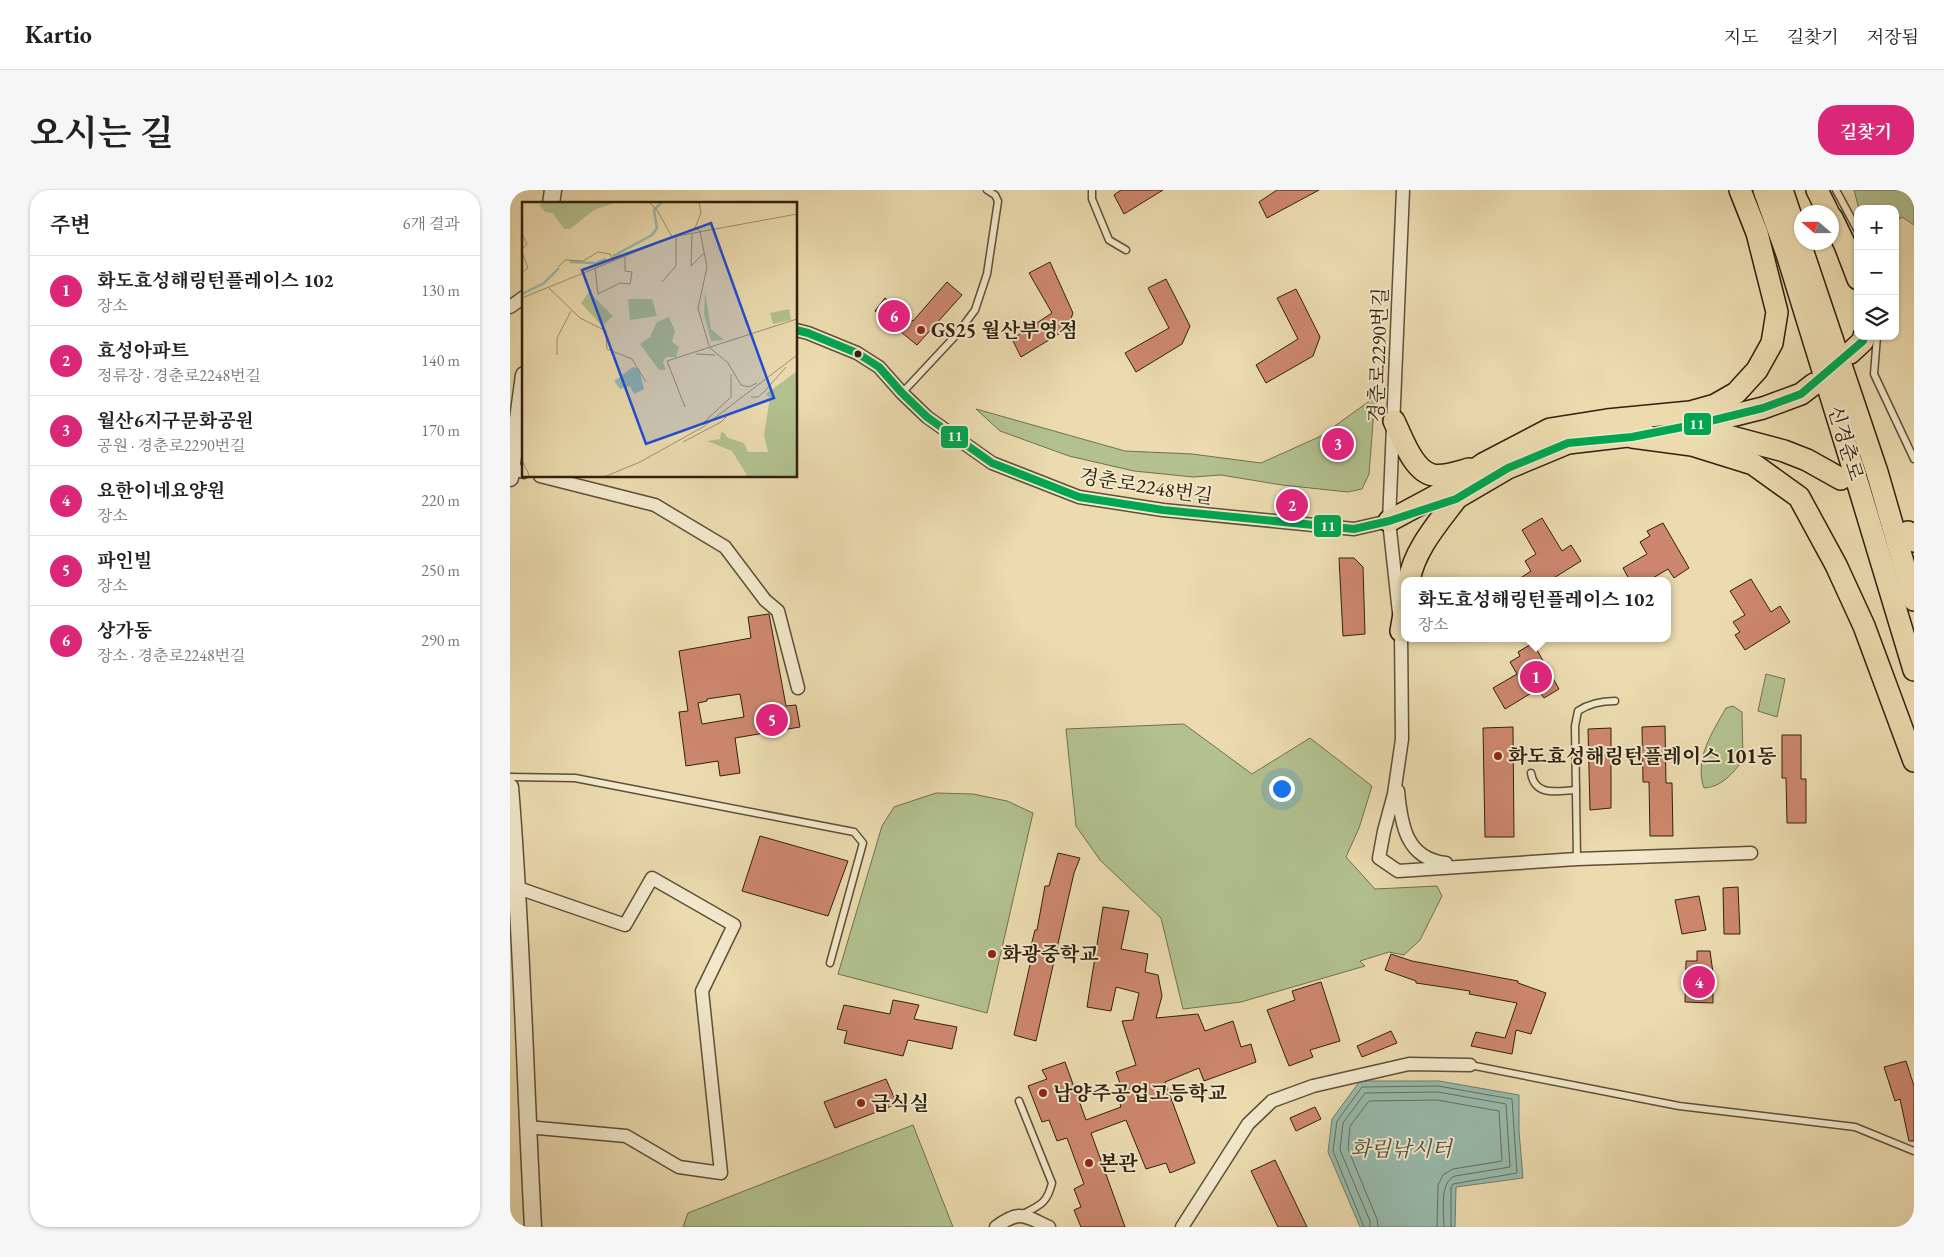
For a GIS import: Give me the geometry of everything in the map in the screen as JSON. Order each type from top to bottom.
[{"type":"highway","points":[[1389,521],[1456,499],[1508,468],[1568,443],[1636,427],[1715,405],[1736,393],[1757,370],[1772,344],[1777,312],[1756,233],[1740,190]]},
{"type":"highway","name":"신경춘로","points":[[1764,190],[1810,329],[1914,670]]},
{"type":"highway","name":"신경춘로","points":[[1782,190],[1877,472],[1914,600]]},
{"type":"highway","points":[[1817,190],[1824,205]]},
{"type":"highway","points":[[1839,233],[1854,269]]},
{"type":"highway","points":[[1850,353],[1863,340]]},
{"type":"highway","points":[[1636,427],[1690,426],[1763,408],[1801,394],[1814,384]]},
{"type":"highway","points":[[1389,521],[1443,492],[1483,464],[1550,429],[1607,420],[1636,427],[1753,464],[1799,497],[1836,565],[1864,626],[1914,762]]},
{"type":"highway","points":[[1394,421],[1410,455],[1421,468],[1432,475],[1446,475],[1483,464]]},
{"type":"highway","points":[[1690,426],[1784,451],[1807,460],[1841,480]]},
{"type":"highway","points":[[1410,577],[1411,569],[1429,534],[1456,499]]},
{"type":"street","name":"경춘로2290번길","points":[[1401,631],[1389,521],[1403,190]]},
{"type":"street","points":[[510,307],[522,298]]},
{"type":"street","name":"경춘로2248번길","points":[[798,330],[857,353],[879,367],[902,393],[928,417],[992,463],[1079,497],[1164,510],[1354,529],[1389,521]]},
{"type":"street","points":[[515,473],[522,397]]},
{"type":"street","points":[[548,478],[655,505],[725,547],[765,600],[778,611],[798,688]]},
{"type":"street","name":"경춘로2290번길","points":[[1396,777],[1402,739],[1401,642]]},
{"type":"street","points":[[1396,777],[1379,858],[1398,871],[1577,859],[1751,853]]},
{"type":"street","points":[[1396,777],[1399,809],[1405,833],[1418,852],[1433,862],[1473,866]]},
{"type":"street","points":[[510,787],[518,888],[516,980],[528,1127],[533,1227]]},
{"type":"street","points":[[518,888],[625,925],[652,878],[734,925],[702,991],[721,1173],[679,1167],[626,1136],[528,1127]]},
{"type":"street","points":[[1182,1227],[1248,1124],[1272,1101],[1313,1086],[1409,1064],[1470,1066]]},
{"type":"street","points":[[996,1227],[1007,1219],[1022,1215],[1049,1227]]},
{"type":"lane","points":[[902,393],[958,333],[976,310],[986,274],[998,201],[995,195],[987,190]]},
{"type":"lane","points":[[1092,190],[1092,199],[1109,240],[1126,250]]},
{"type":"lane","points":[[1836,190],[1854,224]]},
{"type":"lane","points":[[1877,340],[1874,374],[1914,459]]},
{"type":"lane","points":[[1577,859],[1575,726],[1578,711],[1587,705],[1604,701],[1615,701]]},
{"type":"lane","points":[[1531,773],[1532,782],[1538,788],[1548,791],[1576,790]]},
{"type":"lane","points":[[510,777],[575,778],[854,832],[863,843],[830,963]]},
{"type":"lane","points":[[1470,1066],[1679,1106],[1855,1127],[1914,1152]]},
{"type":"lane","points":[[1019,1101],[1052,1183],[1049,1195],[1042,1205],[1022,1215]]},
{"type":"green space","points":[[1854,190],[1914,190],[1914,225],[1902,217],[1899,219],[1899,205],[1858,205]]},
{"type":"green space","points":[[1375,397],[1369,474],[1362,489],[1348,492],[1282,485],[1221,475],[1193,477],[1134,471],[1069,456],[1000,431],[976,409],[1125,451],[1192,454],[1261,463],[1321,436]]},
{"type":"green space","points":[[1766,674],[1785,679],[1777,717],[1758,711]]},
{"type":"green space","points":[[1733,706],[1742,712],[1743,760],[1722,782],[1704,788],[1701,767],[1706,746],[1726,708]]},
{"type":"green space","points":[[1184,724],[1252,774],[1310,738],[1372,786],[1359,828],[1346,857],[1375,889],[1437,886],[1442,896],[1420,940],[1404,955],[1389,952],[1360,961],[1365,966],[1241,1002],[1183,1009],[1161,918],[1100,860],[1076,826],[1066,729]]},
{"type":"green space","points":[[936,793],[973,794],[1007,801],[1033,813],[987,1013],[838,974],[882,826],[894,807]]},
{"type":"green space","points":[[913,1125],[953,1227],[683,1227],[688,1213]]},
{"type":"water","name":"화림낚시터","points":[[1360,1081],[1439,1081],[1519,1095],[1519,1131],[1523,1178],[1456,1187],[1455,1227],[1360,1227],[1328,1152],[1332,1119]]},
{"type":"building","points":[[1121,190],[1163,190],[1124,214],[1114,195]]},
{"type":"building","points":[[1277,190],[1319,190],[1267,218],[1259,202]]},
{"type":"building","points":[[1050,262],[1073,313],[1067,329],[1021,357],[1012,339],[1052,313],[1029,273]]},
{"type":"building","points":[[1166,279],[1190,326],[1182,344],[1136,372],[1125,353],[1169,328],[1148,288]]},
{"type":"building","points":[[947,282],[962,295],[917,345],[875,311],[885,298],[913,321]]},
{"type":"building","points":[[1296,289],[1320,337],[1313,356],[1266,383],[1256,365],[1298,339],[1277,298]]},
{"type":"building","points":[[1542,518],[1562,551],[1571,545],[1581,561],[1555,577],[1522,577],[1531,571],[1525,561],[1536,554],[1522,530]]},
{"type":"building","points":[[1663,523],[1689,568],[1674,578],[1668,569],[1655,577],[1628,577],[1623,568],[1647,554],[1640,542],[1650,536],[1647,531]]},
{"type":"building","points":[[1339,558],[1354,558],[1363,567],[1365,634],[1343,636]]},
{"type":"building","points":[[1751,579],[1771,612],[1780,606],[1790,622],[1745,650],[1735,635],[1740,632],[1733,622],[1745,615],[1730,591]]},
{"type":"building","points":[[769,614],[786,706],[796,705],[800,727],[735,738],[740,773],[720,776],[718,761],[686,766],[679,712],[688,711],[679,651],[751,638],[748,617]],"holes":[[[740,694],[744,717],[702,724],[698,703],[707,701],[707,699]]]},
{"type":"building","points":[[1533,643],[1559,689],[1544,698],[1538,689],[1505,709],[1493,688],[1517,674],[1510,662],[1520,656],[1518,652]]},
{"type":"building","points":[[1665,726],[1666,783],[1672,783],[1673,836],[1650,836],[1649,782],[1643,782],[1642,727]]},
{"type":"building","name":"화도효성해링턴플레이스 101동","points":[[1513,727],[1514,837],[1485,837],[1483,728]]},
{"type":"building","points":[[1611,728],[1611,808],[1590,810],[1588,729]]},
{"type":"building","points":[[1782,735],[1801,735],[1801,779],[1806,779],[1806,823],[1787,823],[1786,778],[1782,778]]},
{"type":"building","points":[[760,836],[848,861],[828,916],[742,891]]},
{"type":"building","points":[[1058,853],[1080,858],[1074,873],[1036,1041],[1014,1035],[1034,947],[1031,946],[1035,930],[1037,930],[1045,886],[1049,886]]},
{"type":"building","points":[[1738,887],[1740,934],[1724,934],[1723,888]]},
{"type":"building","points":[[1699,896],[1706,930],[1682,934],[1675,900]]},
{"type":"building","points":[[1103,907],[1129,911],[1121,949],[1148,954],[1145,972],[1158,975],[1162,996],[1156,1018],[1198,1014],[1205,1031],[1233,1021],[1241,1047],[1251,1044],[1256,1062],[1204,1081],[1199,1068],[1165,1082],[1195,1163],[1170,1173],[1166,1163],[1146,1169],[1126,1120],[1091,1133],[1125,1227],[1081,1227],[1074,1210],[1081,1207],[1074,1189],[1084,1184],[1067,1138],[1057,1141],[1049,1120],[1042,1122],[1028,1086],[1047,1079],[1042,1070],[1065,1062],[1086,1120],[1121,1107],[1116,1091],[1122,1089],[1116,1072],[1136,1065],[1122,1021],[1133,1020],[1139,993],[1116,987],[1111,1011],[1087,1007]]},
{"type":"building","points":[[1697,951],[1710,951],[1713,973],[1713,1003],[1685,1002],[1686,961],[1697,961]]},
{"type":"building","points":[[1391,954],[1412,961],[1518,981],[1518,983],[1546,993],[1531,1034],[1516,1030],[1512,1054],[1471,1046],[1476,1032],[1505,1038],[1517,1003],[1469,994],[1470,991],[1416,983],[1416,981],[1385,970]]},
{"type":"building","points":[[1321,982],[1340,1041],[1310,1050],[1313,1057],[1289,1066],[1267,1010],[1295,1000],[1292,991]]},
{"type":"building","points":[[893,1000],[919,1005],[914,1019],[957,1027],[952,1049],[908,1040],[903,1056],[844,1043],[847,1031],[837,1029],[844,1005],[890,1014]]},
{"type":"building","points":[[1391,1031],[1397,1043],[1362,1057],[1357,1046]]},
{"type":"building","points":[[1906,1061],[1914,1086],[1914,1141],[1909,1141],[1900,1099],[1895,1101],[1884,1067]]},
{"type":"building","name":"급식실","points":[[886,1079],[897,1104],[835,1128],[824,1102]]},
{"type":"building","points":[[1315,1107],[1321,1119],[1296,1131],[1290,1118]]},
{"type":"building","points":[[1275,1160],[1307,1227],[1278,1227],[1251,1171]]},
{"type":"transit line","name":"11","points":[[798,330],[857,353],[879,367],[927,417],[992,463],[1079,497],[1163,510],[1354,529],[1389,521],[1456,499],[1508,468],[1568,443],[1632,437],[1698,424],[1763,408],[1801,394],[1863,340]]},
{"type":"place","name":"상가동","points":[[894,316]]},
{"type":"place","name":"GS25 월산부영점","points":[[921,330]]},
{"type":"place","name":"월산6지구문화공원","points":[[1338,444]]},
{"type":"place","name":"효성아파트","points":[[1292,505]]},
{"type":"place","name":"화도효성해링턴플레이스 102","points":[[1536,677]]},
{"type":"place","name":"파인빌","points":[[772,720]]},
{"type":"place","name":"화도효성해링턴플레이스 101동","points":[[1498,756]]},
{"type":"place","name":"화광중학교","points":[[992,954]]},
{"type":"place","name":"요한이네요양원","points":[[1699,982]]},
{"type":"place","name":"남양주공업고등학교","points":[[1043,1093]]},
{"type":"place","name":"급식실","points":[[861,1103]]},
{"type":"place","name":"본관","points":[[1089,1163]]}]
